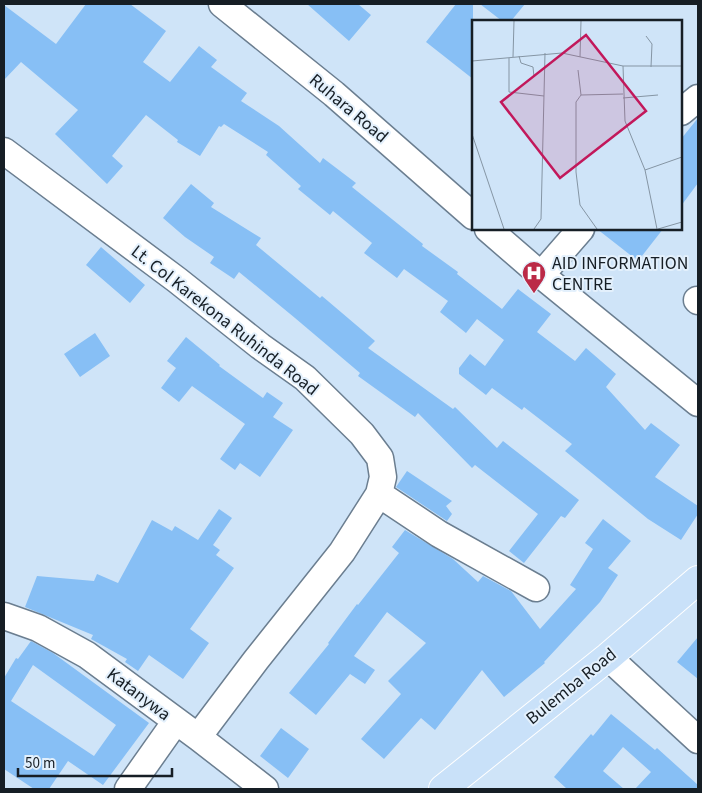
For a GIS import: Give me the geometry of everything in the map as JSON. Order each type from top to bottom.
[{"type":"main road","name":"Bulemba Road","points":[[443,789],[608,657],[698,580]]},
{"type":"street","name":"Ruhara Road","points":[[222,4],[334,94],[472,215]]},
{"type":"street","points":[[682,111],[698,98]]},
{"type":"street","name":"Lt. Col Karekona Ruhinda Road","points":[[4,151],[177,280],[260,346],[305,378],[362,434],[380,458],[383,477],[379,494],[342,552],[256,660],[198,737]]},
{"type":"street","points":[[489,230],[541,275],[698,403]]},
{"type":"street","points":[[541,275],[580,230]]},
{"type":"street","points":[[379,494],[439,534],[536,588]]},
{"type":"street","name":"Katanywa","points":[[4,616],[38,628],[87,655],[265,789]]},
{"type":"street","points":[[608,657],[698,740]]},
{"type":"street","points":[[128,789],[176,721]]},
{"type":"building","points":[[86,4],[130,4],[166,31],[143,62],[170,82],[199,46],[217,60],[211,67],[247,93],[241,101],[279,126],[320,163],[323,158],[356,183],[352,187],[423,244],[422,246],[458,272],[457,274],[502,309],[518,289],[551,314],[537,332],[575,361],[586,348],[616,374],[606,387],[645,430],[651,423],[680,445],[655,477],[698,506],[698,514],[681,540],[648,519],[565,451],[572,444],[524,407],[522,410],[492,388],[486,395],[459,374],[459,368],[470,354],[485,366],[504,340],[477,319],[466,333],[440,312],[448,301],[404,269],[397,278],[364,253],[372,243],[333,211],[330,215],[298,189],[301,186],[266,155],[268,152],[224,124],[221,127],[219,126],[200,156],[177,142],[178,140],[146,115],[112,156],[123,166],[107,184],[55,134],[78,110],[21,62],[4,80],[4,5],[56,44]]},
{"type":"building","points":[[307,4],[358,4],[371,15],[349,41]]},
{"type":"building","points":[[456,4],[473,4],[472,78],[426,42]]},
{"type":"building","points":[[480,4],[525,4],[512,20],[501,20]]},
{"type":"building","points":[[698,118],[698,183],[682,205],[682,138]]},
{"type":"building","points":[[191,184],[214,203],[211,207],[261,238],[256,245],[320,298],[322,296],[375,341],[368,348],[453,409],[455,407],[497,448],[503,441],[579,500],[565,518],[561,516],[524,563],[509,551],[538,514],[475,465],[472,468],[418,413],[415,417],[358,376],[360,373],[239,272],[234,279],[210,263],[214,257],[185,237],[163,218]]},
{"type":"building","points":[[598,230],[662,230],[638,261]]},
{"type":"building","points":[[101,247],[145,285],[130,303],[86,265]]},
{"type":"building","points":[[95,333],[110,356],[80,377],[64,354]]},
{"type":"building","points":[[186,337],[219,366],[263,398],[267,392],[283,403],[273,417],[293,430],[260,477],[240,463],[235,470],[220,459],[245,424],[192,386],[179,402],[161,388],[176,368],[167,361]]},
{"type":"building","points":[[407,471],[452,501],[446,506],[452,514],[447,521],[396,487]]},
{"type":"building","points":[[219,509],[232,518],[213,545],[220,550],[216,555],[234,568],[190,629],[209,643],[183,679],[149,655],[138,671],[125,662],[127,659],[91,639],[93,635],[25,607],[37,576],[94,581],[97,574],[118,583],[152,520],[172,531],[175,526],[198,540]]},
{"type":"building","points":[[603,519],[631,541],[608,568],[618,575],[600,602],[545,663],[504,697],[482,670],[435,730],[421,718],[384,759],[361,739],[401,694],[388,681],[426,643],[387,612],[354,656],[375,670],[365,684],[350,674],[316,715],[289,693],[329,644],[357,604],[399,553],[392,547],[405,530],[453,559],[478,582],[483,576],[511,591],[540,629],[576,589],[570,585],[593,549],[585,543]]},
{"type":"building","points":[[698,637],[698,679],[677,662]]},
{"type":"building","points":[[31,641],[53,653],[149,723],[103,785],[68,761],[49,789],[34,789],[4,769],[4,678],[16,658],[18,659]],"holes":[[[33,665],[116,725],[94,756],[11,701]]]},
{"type":"building","points":[[611,714],[655,750],[657,748],[698,785],[698,789],[635,789],[651,772],[623,747],[603,771],[624,789],[567,789],[554,777]]},
{"type":"building","points":[[281,728],[309,749],[288,778],[260,756]]},
{"type":"place","name":"AID INFORMATION CENTRE","points":[[534,294]]}]
